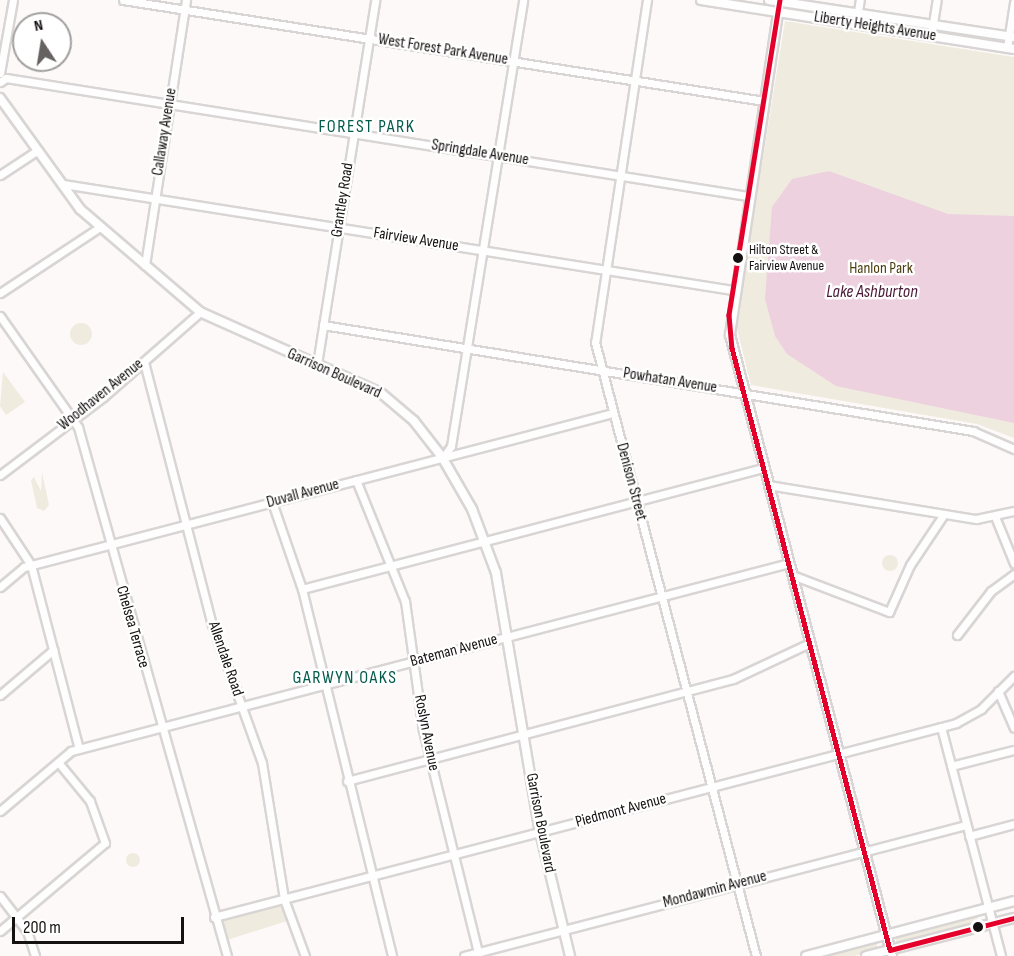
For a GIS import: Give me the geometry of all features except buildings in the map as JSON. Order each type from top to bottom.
[{"type":"main road","name":"Liberty Heights Avenue","points":[[700,0],[1011,48]]},
{"type":"main road","name":"Liberty Heights Avenue","points":[[769,0],[1011,37]]},
{"type":"main road","points":[[779,1],[733,290],[730,334],[891,953]]},
{"type":"main road","name":"Garrison Boulevard","points":[[0,98],[63,184],[100,227],[200,312],[392,401],[442,458],[486,541],[507,637],[540,832],[570,956]]},
{"type":"main road","points":[[806,956],[1014,901]]},
{"type":"main road","points":[[866,956],[891,953],[1014,918]]},
{"type":"street","points":[[0,73],[13,0]]},
{"type":"street","name":"West Forest Park Avenue","points":[[123,0],[764,100]]},
{"type":"street","name":"Callaway Avenue","points":[[145,265],[186,0]]},
{"type":"street","name":"Grantley Road","points":[[316,364],[375,0]]},
{"type":"street","points":[[442,458],[450,452],[523,0]]},
{"type":"street","name":"Denison Street","points":[[647,0],[594,335],[756,956]]},
{"type":"street","points":[[856,24],[860,0]]},
{"type":"street","points":[[931,36],[937,0]]},
{"type":"street","points":[[1011,48],[1014,3]]},
{"type":"street","name":"Springdale Avenue","points":[[0,82],[6,78],[748,196]]},
{"type":"street","points":[[0,175],[38,150]]},
{"type":"street","name":"Fairview Avenue","points":[[63,184],[733,290]]},
{"type":"street","points":[[0,293],[100,227]]},
{"type":"street","name":"Woodhaven Avenue","points":[[0,475],[75,419],[200,312]]},
{"type":"street","name":"Chelsea Terrace","points":[[0,316],[75,419],[108,545],[163,727],[213,917],[227,956]]},
{"type":"street","name":"Powhatan Avenue","points":[[323,325],[973,431],[1014,449]]},
{"type":"street","name":"Allendale Road","points":[[144,362],[186,525],[241,706],[269,788],[284,899],[305,956]]},
{"type":"street","name":"Duvall Avenue","points":[[0,587],[31,565],[613,413]]},
{"type":"street","points":[[302,589],[764,468]]},
{"type":"street","name":"Roslyn Avenue","points":[[356,480],[393,565],[414,661],[430,759],[479,954]]},
{"type":"street","points":[[768,485],[944,514],[996,519],[1014,511]]},
{"type":"street","points":[[272,502],[302,589],[347,781],[392,956]]},
{"type":"street","points":[[792,574],[889,612],[910,565],[944,514]]},
{"type":"street","points":[[0,518],[31,565],[79,749]]},
{"type":"street","points":[[996,519],[1014,563]]},
{"type":"street","name":"Bateman Avenue","points":[[0,811],[58,762],[79,749],[789,563]]},
{"type":"street","points":[[957,634],[991,591],[1014,574]]},
{"type":"street","points":[[347,781],[740,676],[810,644]]},
{"type":"street","points":[[0,695],[53,650]]},
{"type":"street","name":"Piedmont Avenue","points":[[213,917],[941,727],[974,713],[1014,676]]},
{"type":"street","points":[[998,691],[1014,728]]},
{"type":"street","points":[[941,727],[1001,956]]},
{"type":"street","points":[[951,766],[1014,750]]},
{"type":"street","points":[[0,931],[105,843],[90,801],[58,762]]},
{"type":"street","points":[[969,836],[1014,824]]},
{"type":"street","name":"Mondawmin Avenue","points":[[464,956],[479,954],[966,825]]},
{"type":"street","points":[[0,896],[17,916],[35,956]]},
{"type":"green space","name":"Hanlon Park","points":[[785,21],[1014,57],[1014,438],[977,424],[751,385],[736,325]]},
{"type":"green space","points":[[81,323],[89,326],[92,334],[89,342],[81,345],[73,342],[70,334],[73,326]]},
{"type":"green space","points":[[3,372],[25,402],[6,415],[0,406]]},
{"type":"green space","points":[[42,472],[49,505],[44,511],[37,508],[31,480],[34,477],[41,491]]},
{"type":"green space","points":[[890,555],[896,557],[898,563],[896,569],[890,571],[884,569],[882,563],[884,557]]},
{"type":"green space","points":[[130,853],[136,853],[140,860],[136,867],[130,867],[126,863],[126,857]]},
{"type":"green space","points":[[282,903],[287,921],[227,940],[221,922]]},
{"type":"green space","points":[[977,915],[979,924],[896,942],[897,936]]},
{"type":"green space","points":[[876,941],[878,950],[854,956],[816,956]]},
{"type":"water","name":"Lake Ashburton","points":[[829,171],[948,214],[1014,216],[1014,423],[836,386],[787,354],[775,336],[765,299],[772,207],[792,179]]},
{"type":"transit line","points":[[780,0],[729,315],[732,348],[890,950],[1014,918]]},
{"type":"place","name":"Hilton Street & Fairview Avenue","points":[[738,258]]},
{"type":"district","name":"FOREST PARK","points":[[367,127]]},
{"type":"district","name":"GARWYN OAKS","points":[[345,678]]}]
